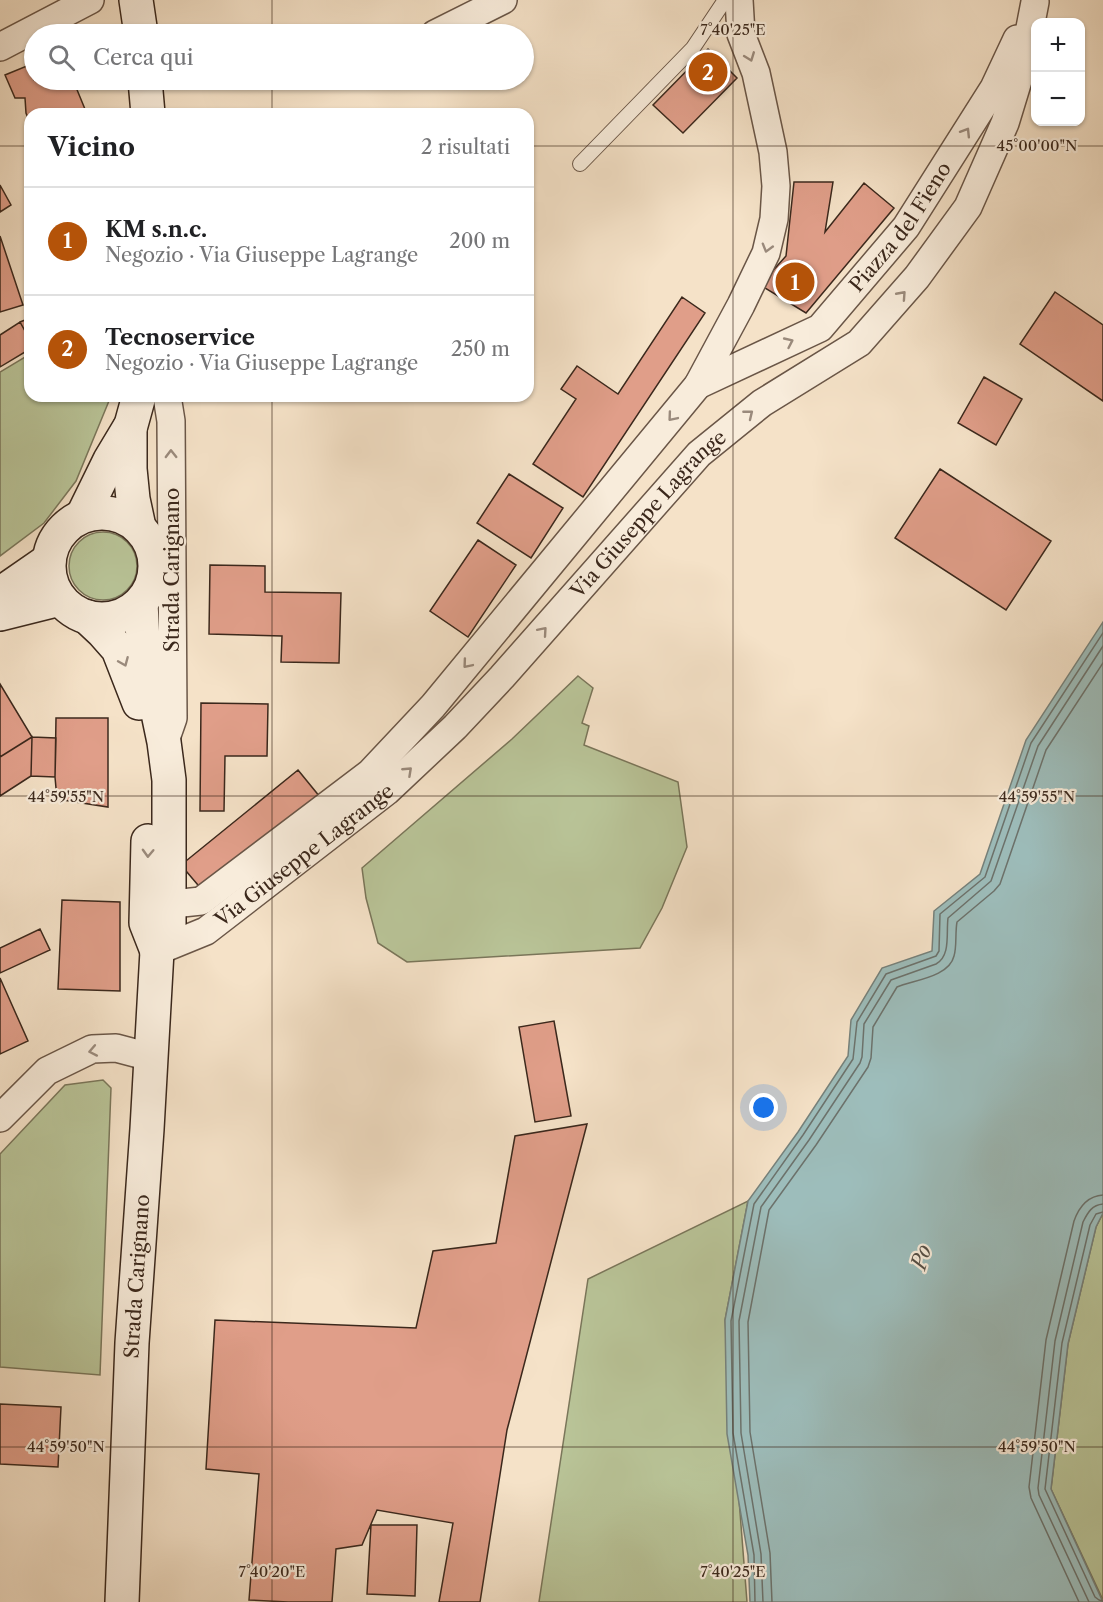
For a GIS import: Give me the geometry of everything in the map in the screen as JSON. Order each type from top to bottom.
[{"type":"main road","points":[[136,0],[140,24]]},
{"type":"main road","points":[[146,90],[147,108]]},
{"type":"main road","name":"Strada Carignano","points":[[83,515],[135,410]]},
{"type":"main road","name":"Strada Carignano","points":[[135,410],[130,469],[139,527]]},
{"type":"main road","points":[[93,512],[117,514],[132,520],[139,527],[152,545],[156,563],[154,580],[141,603],[120,617],[104,619],[87,617],[72,610],[60,599],[49,573],[49,560],[53,545],[61,531],[83,515],[93,512]]},
{"type":"main road","points":[[0,594],[49,560]]},
{"type":"main road","points":[[0,614],[60,599]]},
{"type":"main road","name":"Strada Carignano","points":[[122,1602],[132,1343],[157,951],[169,927],[170,901],[169,780],[164,742],[143,641],[141,603]]},
{"type":"main road","name":"Strada Carignano","points":[[87,617],[118,649],[138,697],[148,761],[146,923],[157,951]]},
{"type":"street","points":[[44,24],[90,0]]},
{"type":"street","points":[[455,24],[502,0]]},
{"type":"street","name":"Via Giuseppe Lagrange","points":[[170,901],[182,903],[201,901],[370,773],[433,706],[698,385],[766,253],[774,219],[776,186],[773,152],[756,73],[741,34],[739,0]]},
{"type":"street","name":"Via Giuseppe Lagrange","points":[[157,951],[206,931],[387,791],[455,727],[502,678],[699,454],[762,404],[859,343],[917,277],[968,207],[1005,123],[1023,64],[1035,1]]},
{"type":"street","name":"Piazza del Fieno","points":[[698,385],[819,328],[906,227],[994,88],[1035,1]]},
{"type":"street","points":[[0,47],[24,34]]},
{"type":"street","name":"Strada Carignano","points":[[164,742],[173,718],[171,421],[168,402]]},
{"type":"street","points":[[0,1118],[47,1071],[92,1049],[116,1048],[150,1057]]},
{"type":"lane","points":[[580,164],[693,48],[725,0]]},
{"type":"green space","points":[[24,358],[24,402],[109,402],[76,481],[44,523],[0,556],[0,372]]},
{"type":"green space","points":[[103,532],[116,535],[127,542],[134,553],[137,566],[134,579],[127,590],[116,597],[103,600],[90,597],[79,590],[72,579],[69,566],[72,553],[79,542],[90,535]]},
{"type":"green space","points":[[578,676],[593,688],[582,723],[589,726],[584,745],[678,782],[687,847],[662,908],[640,948],[407,962],[378,943],[366,898],[362,868],[512,739]]},
{"type":"green space","points":[[103,1080],[111,1088],[100,1375],[0,1367],[0,1154],[65,1085]]},
{"type":"green space","points":[[748,1201],[725,1320],[747,1602],[539,1602],[588,1279]]},
{"type":"green space","points":[[1103,1213],[1103,1600],[1051,1489],[1068,1344],[1096,1227]]},
{"type":"water","name":"Po","points":[[1103,622],[1103,1213],[1096,1227],[1068,1344],[1051,1489],[1103,1602],[750,1602],[748,1555],[727,1434],[725,1320],[748,1201],[798,1132],[848,1056],[851,1020],[882,968],[932,951],[934,911],[980,874],[1026,740]]},
{"type":"building","points":[[708,49],[737,78],[683,133],[653,105]]},
{"type":"building","points":[[24,67],[24,90],[77,90],[85,108],[26,108],[25,98],[15,98],[5,75]]},
{"type":"building","points":[[794,182],[833,182],[825,232],[864,183],[894,208],[806,313],[760,285],[786,256]]},
{"type":"building","points":[[0,185],[11,205],[0,212]]},
{"type":"building","points":[[0,236],[23,305],[0,312]]},
{"type":"building","points":[[1055,292],[1103,325],[1103,401],[1020,344]]},
{"type":"building","points":[[682,297],[705,313],[583,497],[533,464],[576,399],[561,389],[577,366],[618,394]]},
{"type":"building","points":[[20,322],[24,329],[24,353],[0,367],[0,335]]},
{"type":"building","points":[[984,377],[1022,399],[996,445],[958,423]]},
{"type":"building","points":[[940,469],[1051,541],[1006,610],[895,538]]},
{"type":"building","points":[[509,474],[563,508],[531,558],[477,523]]},
{"type":"building","points":[[478,540],[516,565],[468,637],[430,611]]},
{"type":"building","points":[[210,565],[265,566],[265,592],[341,593],[339,663],[281,662],[282,636],[209,634]]},
{"type":"building","points":[[0,684],[32,737],[0,757]]},
{"type":"building","points":[[201,703],[268,704],[267,756],[225,756],[224,811],[200,811]]},
{"type":"building","points":[[56,718],[108,718],[108,807],[57,799]]},
{"type":"building","points":[[32,737],[31,776],[0,796],[0,757]]},
{"type":"building","points":[[32,737],[56,738],[55,777],[31,776]]},
{"type":"building","points":[[298,770],[320,797],[203,891],[181,865]]},
{"type":"building","points":[[62,900],[120,902],[120,991],[58,989]]},
{"type":"building","points":[[40,929],[50,950],[0,973],[0,948]]},
{"type":"building","points":[[0,978],[28,1041],[0,1054]]},
{"type":"building","points":[[554,1021],[571,1116],[535,1122],[519,1027]]},
{"type":"building","points":[[587,1124],[507,1430],[480,1602],[439,1602],[453,1523],[377,1510],[362,1545],[336,1549],[332,1602],[249,1600],[259,1474],[206,1469],[215,1320],[416,1328],[433,1251],[496,1243],[515,1136]]},
{"type":"building","points":[[0,1404],[61,1407],[58,1467],[0,1464]]},
{"type":"building","points":[[371,1525],[417,1525],[415,1596],[367,1594]]},
{"type":"place","name":"Tecnoservice","points":[[708,72]]},
{"type":"place","name":"KM s.n.c.","points":[[795,282]]}]
